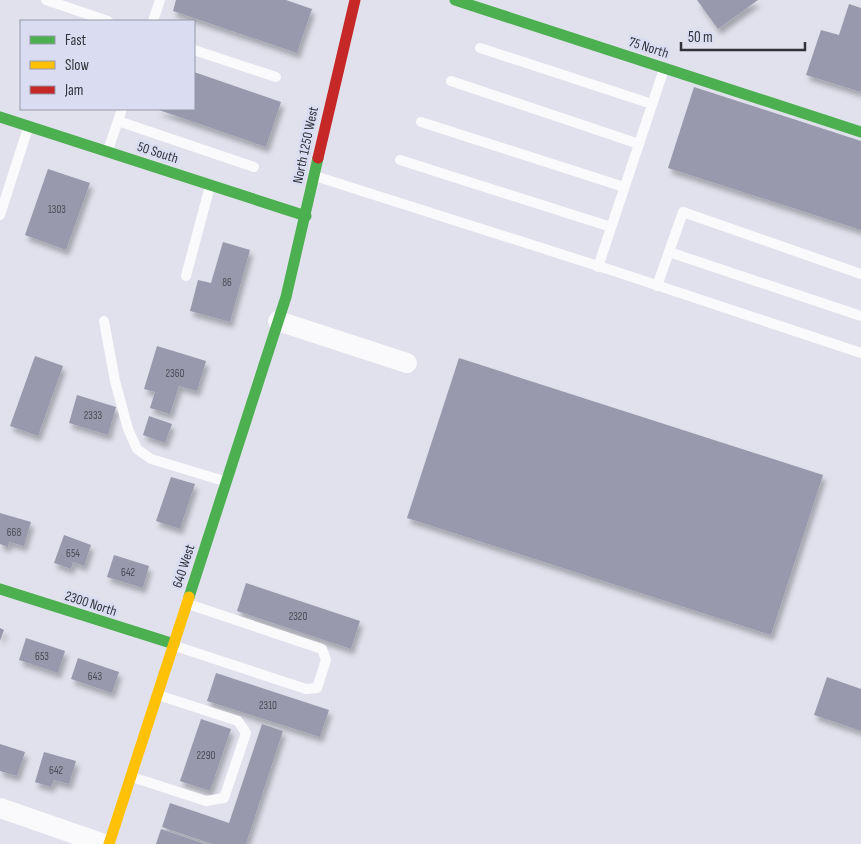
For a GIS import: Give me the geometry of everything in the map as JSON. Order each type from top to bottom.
[{"type":"street","name":"North 1250 West","points":[[286,297],[306,216],[324,125],[355,0]]},
{"type":"street","name":"75 North","points":[[455,0],[861,132]]},
{"type":"street","name":"50 South","points":[[0,117],[306,216]]},
{"type":"street","name":"640 West","points":[[109,844],[286,297]]},
{"type":"street","points":[[278,321],[407,363]]},
{"type":"street","name":"2300 North","points":[[0,589],[174,645]]},
{"type":"street","points":[[0,808],[104,844]]},
{"type":"lane","points":[[46,0],[105,20]]},
{"type":"lane","points":[[152,20],[160,0]]},
{"type":"lane","points":[[480,48],[652,104]]},
{"type":"lane","points":[[195,50],[276,77]]},
{"type":"lane","points":[[598,267],[664,68]]},
{"type":"lane","points":[[452,81],[639,144]]},
{"type":"lane","points":[[108,152],[122,110]]},
{"type":"lane","points":[[118,121],[254,167]]},
{"type":"lane","points":[[421,122],[624,187]]},
{"type":"lane","points":[[0,216],[29,126]]},
{"type":"lane","points":[[400,160],[611,227]]},
{"type":"lane","points":[[314,176],[861,353]]},
{"type":"lane","points":[[186,276],[210,185]]},
{"type":"lane","points":[[657,286],[683,212],[861,274]]},
{"type":"lane","points":[[669,252],[861,316]]},
{"type":"lane","points":[[104,321],[115,381],[128,430],[138,449],[151,459],[226,482]]},
{"type":"lane","points":[[174,645],[306,689],[317,688],[326,660],[322,649],[187,603]]},
{"type":"lane","points":[[130,777],[206,801],[224,798],[246,732],[238,721],[157,694]]},
{"type":"building","points":[[176,0],[286,0],[312,9],[297,53],[173,11]]},
{"type":"building","points":[[697,0],[758,0],[718,29]]},
{"type":"building","points":[[849,4],[861,8],[861,92],[806,75],[821,30],[839,35]]},
{"type":"building","points":[[195,72],[281,102],[266,147],[159,110],[195,110]]},
{"type":"building","points":[[694,87],[861,141],[861,230],[668,168]]},
{"type":"building","points":[[48,169],[90,183],[66,250],[25,235]]},
{"type":"building","points":[[223,242],[250,250],[230,322],[190,311],[198,280],[211,283]]},
{"type":"building","points":[[157,346],[206,361],[197,391],[179,386],[170,414],[150,408],[155,392],[144,389]]},
{"type":"building","points":[[35,356],[63,366],[38,436],[10,426]]},
{"type":"building","points":[[459,358],[823,475],[771,635],[407,518]]},
{"type":"building","points":[[77,395],[116,407],[108,435],[69,423]]},
{"type":"building","points":[[149,416],[172,424],[165,443],[143,435]]},
{"type":"building","points":[[171,477],[195,484],[180,529],[156,521]]},
{"type":"building","points":[[0,513],[31,522],[24,546],[9,542],[8,547],[0,544]]},
{"type":"building","points":[[64,535],[91,545],[84,566],[73,562],[71,569],[54,563]]},
{"type":"building","points":[[114,555],[149,566],[143,588],[107,577]]},
{"type":"building","points":[[246,583],[360,621],[351,649],[237,611]]},
{"type":"building","points":[[0,628],[4,630],[0,641]]},
{"type":"building","points":[[26,638],[65,651],[58,673],[19,660]]},
{"type":"building","points":[[78,658],[119,672],[112,693],[71,679]]},
{"type":"building","points":[[216,673],[329,710],[320,737],[207,701]]},
{"type":"building","points":[[827,677],[861,689],[861,731],[814,715]]},
{"type":"building","points":[[201,719],[231,729],[210,791],[180,781]]},
{"type":"building","points":[[262,724],[283,731],[246,844],[212,844],[162,827],[170,803],[229,823]]},
{"type":"building","points":[[0,744],[25,752],[17,776],[0,771]]},
{"type":"building","points":[[44,752],[76,761],[69,784],[54,780],[51,787],[35,782]]},
{"type":"building","points":[[161,829],[205,844],[156,844]]},
{"type":"traffic: fast","points":[[455,0],[861,132]]},
{"type":"traffic: fast","points":[[0,117],[306,216]]},
{"type":"traffic: fast","points":[[189,597],[286,297],[318,158]]},
{"type":"traffic: fast","points":[[0,589],[174,644]]},
{"type":"traffic: slow","points":[[109,844],[189,597]]},
{"type":"traffic: jam","points":[[318,158],[355,0]]}]
